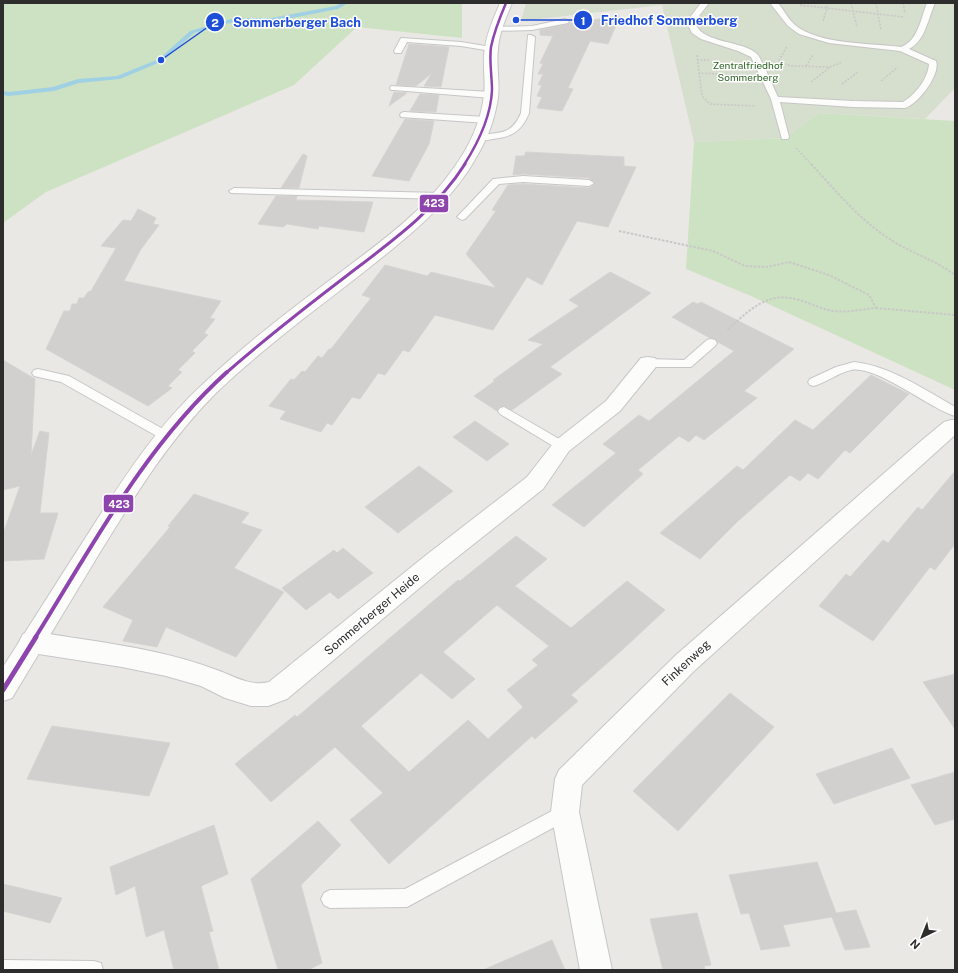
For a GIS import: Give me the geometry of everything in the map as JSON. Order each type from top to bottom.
[{"type":"street","points":[[3,690],[148,457],[166,436],[208,390],[245,355],[400,235],[441,196],[464,165],[480,138],[486,120],[491,95],[490,49],[506,3]]},
{"type":"street","name":"Sommerberger Heide","points":[[32,642],[137,658],[179,668],[208,678],[246,695],[256,697],[268,696],[278,691],[433,563],[535,484],[562,446],[613,406],[648,363]]},
{"type":"street","name":"Finkenweg","points":[[596,970],[565,812],[569,778],[685,663],[928,446],[951,427],[955,427]]},
{"type":"lane","points":[[704,3],[695,16],[692,25],[695,31],[704,36],[748,52],[754,56],[776,103],[785,136]]},
{"type":"lane","points":[[774,3],[793,28],[801,33],[816,38],[846,43],[901,49],[918,55],[933,63],[934,69],[910,102],[905,105],[776,103]]},
{"type":"lane","points":[[901,49],[908,48],[914,43],[931,3]]},
{"type":"lane","points":[[496,29],[532,28],[565,21]]},
{"type":"lane","points":[[480,138],[511,133],[518,128],[522,121],[525,113],[532,37]]},
{"type":"lane","points":[[398,51],[404,40],[461,44],[490,49]]},
{"type":"lane","points":[[394,88],[491,95]]},
{"type":"lane","points":[[404,115],[486,120]]},
{"type":"lane","points":[[462,216],[496,181],[523,179],[589,183]]},
{"type":"lane","points":[[234,191],[441,196]]},
{"type":"lane","points":[[648,363],[687,364],[711,343]]},
{"type":"lane","points":[[814,382],[854,366],[864,367],[882,373],[955,412]]},
{"type":"lane","points":[[38,373],[64,379],[166,436]]},
{"type":"lane","points":[[504,411],[562,446]]},
{"type":"lane","points":[[330,899],[407,898],[565,812]]},
{"type":"lane","points":[[3,969],[94,970]]},
{"type":"path","points":[[846,43],[857,26],[851,3]]},
{"type":"path","points":[[876,3],[880,14]]},
{"type":"path","points":[[796,5],[906,17],[903,3]]},
{"type":"path","points":[[695,31],[698,73],[702,96],[710,104],[776,103]]},
{"type":"path","points":[[748,52],[791,66],[830,67],[847,60]]},
{"type":"path","points":[[890,67],[930,76]]},
{"type":"path","points":[[881,81],[896,68]]},
{"type":"path","points":[[698,73],[764,75]]},
{"type":"path","points":[[785,136],[867,223],[896,243],[940,264],[955,275]]},
{"type":"path","points":[[619,231],[713,251],[745,266],[768,267],[789,262],[829,275],[869,295],[876,308]]},
{"type":"path","points":[[711,343],[769,297],[784,296],[833,311],[876,308],[955,315]]},
{"type":"green space","points":[[3,3],[462,3],[462,38],[357,27],[294,85],[46,192],[3,223]]},
{"type":"green space","name":"Zentralfriedhof Sommerberg","points":[[526,3],[955,3],[955,88],[925,119],[819,113],[785,138],[694,142],[662,5],[521,21]]},
{"type":"green space","points":[[819,113],[955,121],[955,390],[751,296],[686,269],[694,142],[785,138]]},
{"type":"building","points":[[620,16],[608,44],[590,41],[568,88],[573,89],[562,111],[537,108],[542,97],[537,96],[542,85],[538,85],[543,74],[538,74],[543,64],[540,63],[553,36],[540,35],[540,30],[570,23]]},
{"type":"building","points":[[409,44],[449,47],[441,87],[424,86],[432,73],[416,86],[396,85]]},
{"type":"building","points":[[394,92],[407,93],[389,106]]},
{"type":"building","points":[[420,94],[439,95],[436,112],[410,111]]},
{"type":"building","points":[[405,119],[434,121],[429,144],[409,181],[372,176]]},
{"type":"building","points":[[526,152],[624,157],[624,166],[636,167],[608,227],[577,221],[542,285],[527,277],[493,330],[435,315],[409,352],[403,350],[385,375],[378,373],[360,399],[352,397],[332,425],[327,423],[321,432],[280,419],[286,411],[269,406],[291,379],[294,380],[302,371],[305,372],[318,356],[322,358],[329,349],[331,349],[371,298],[362,295],[385,265],[427,276],[431,272],[496,288],[466,254],[496,211],[492,210],[508,185],[523,184],[589,188],[595,184],[589,178],[523,174],[513,175],[516,156],[524,156]]},
{"type":"building","points":[[303,154],[307,156],[299,188],[281,188]]},
{"type":"building","points":[[276,196],[297,196],[296,200],[373,202],[364,232],[319,226],[318,229],[287,224],[283,227],[258,224]]},
{"type":"building","points":[[138,209],[156,218],[153,224],[159,225],[141,249],[124,281],[221,301],[210,318],[215,319],[204,333],[208,335],[192,351],[195,353],[178,370],[182,372],[168,386],[172,388],[148,406],[46,349],[64,311],[70,311],[72,304],[77,304],[79,298],[84,298],[88,292],[91,291],[116,248],[101,246],[123,220],[131,221]]},
{"type":"building","points":[[610,272],[651,293],[550,367],[562,374],[512,410],[504,406],[499,407],[497,411],[474,396],[495,381],[493,380],[543,344],[528,340],[579,306],[569,300]]},
{"type":"building","points":[[693,302],[698,304],[701,302],[794,349],[744,391],[757,398],[704,440],[696,435],[689,442],[679,436],[638,470],[643,474],[584,527],[552,505],[616,453],[603,444],[639,415],[649,421],[734,351],[715,339],[710,338],[672,317]]},
{"type":"building","points":[[3,360],[35,379],[31,455],[40,431],[49,433],[40,513],[58,513],[44,559],[3,561],[3,534],[20,486],[3,490]]},
{"type":"building","points":[[871,375],[909,394],[850,453],[845,450],[818,479],[808,473],[800,481],[790,475],[737,522],[700,559],[660,533],[737,466],[743,470],[795,420],[813,430]]},
{"type":"building","points":[[475,421],[509,444],[487,461],[453,437]]},
{"type":"building","points":[[419,466],[453,491],[398,533],[365,507]]},
{"type":"building","points":[[955,471],[955,544],[935,570],[930,567],[873,641],[819,606],[846,574],[850,577],[883,540],[888,543],[918,507],[922,510]]},
{"type":"building","points":[[194,494],[249,513],[241,523],[262,530],[234,568],[284,592],[236,657],[166,627],[157,647],[123,641],[133,620],[103,607],[170,527],[168,526]]},
{"type":"building","points":[[516,536],[547,559],[515,586],[571,628],[627,581],[665,610],[571,695],[578,701],[535,739],[532,736],[389,864],[350,820],[383,793],[335,747],[271,802],[235,764],[295,715],[297,717],[458,580],[460,581]],"holes":[[[497,605],[549,646],[532,660],[538,665],[507,690],[523,707],[488,739],[468,720],[409,772],[361,726],[421,673],[452,699],[475,679],[443,652]]]},
{"type":"building","points":[[343,548],[373,573],[338,599],[330,592],[306,610],[282,588],[334,550],[337,553]]},
{"type":"building","points":[[955,674],[955,729],[923,682]]},
{"type":"building","points":[[730,693],[774,727],[678,831],[633,791]]},
{"type":"building","points":[[52,726],[170,743],[149,796],[27,779]]},
{"type":"building","points":[[892,748],[910,778],[834,804],[816,774]]},
{"type":"building","points":[[955,772],[955,819],[935,825],[911,785]]},
{"type":"building","points":[[318,821],[341,845],[301,885],[322,963],[308,970],[278,970],[251,879]]},
{"type":"building","points":[[214,825],[228,874],[201,886],[213,931],[209,932],[219,970],[174,970],[164,930],[146,937],[135,886],[116,895],[110,867]]},
{"type":"building","points":[[817,862],[836,913],[856,910],[870,947],[845,950],[832,917],[783,925],[790,946],[761,950],[749,913],[741,914],[729,875]]},
{"type":"building","points":[[3,884],[62,898],[50,923],[3,911]]},
{"type":"building","points":[[697,913],[711,965],[704,966],[705,970],[663,970],[650,919]]},
{"type":"building","points":[[552,940],[565,970],[483,970]]},
{"type":"waterway","points":[[3,93],[9,94],[54,89],[78,81],[118,78],[161,60],[192,32],[237,19],[271,20],[338,7],[345,3]]},
{"type":"transit line","name":"423","points":[[3,690],[131,485],[145,464],[191,407],[226,373],[261,343],[411,226],[438,199],[461,170],[480,135],[486,117],[491,97],[490,61],[493,37],[506,3]]},
{"type":"place","name":"Friedhof Sommerberg","points":[[516,20]]},
{"type":"place","name":"Sommerberger Bach","points":[[161,60]]}]
